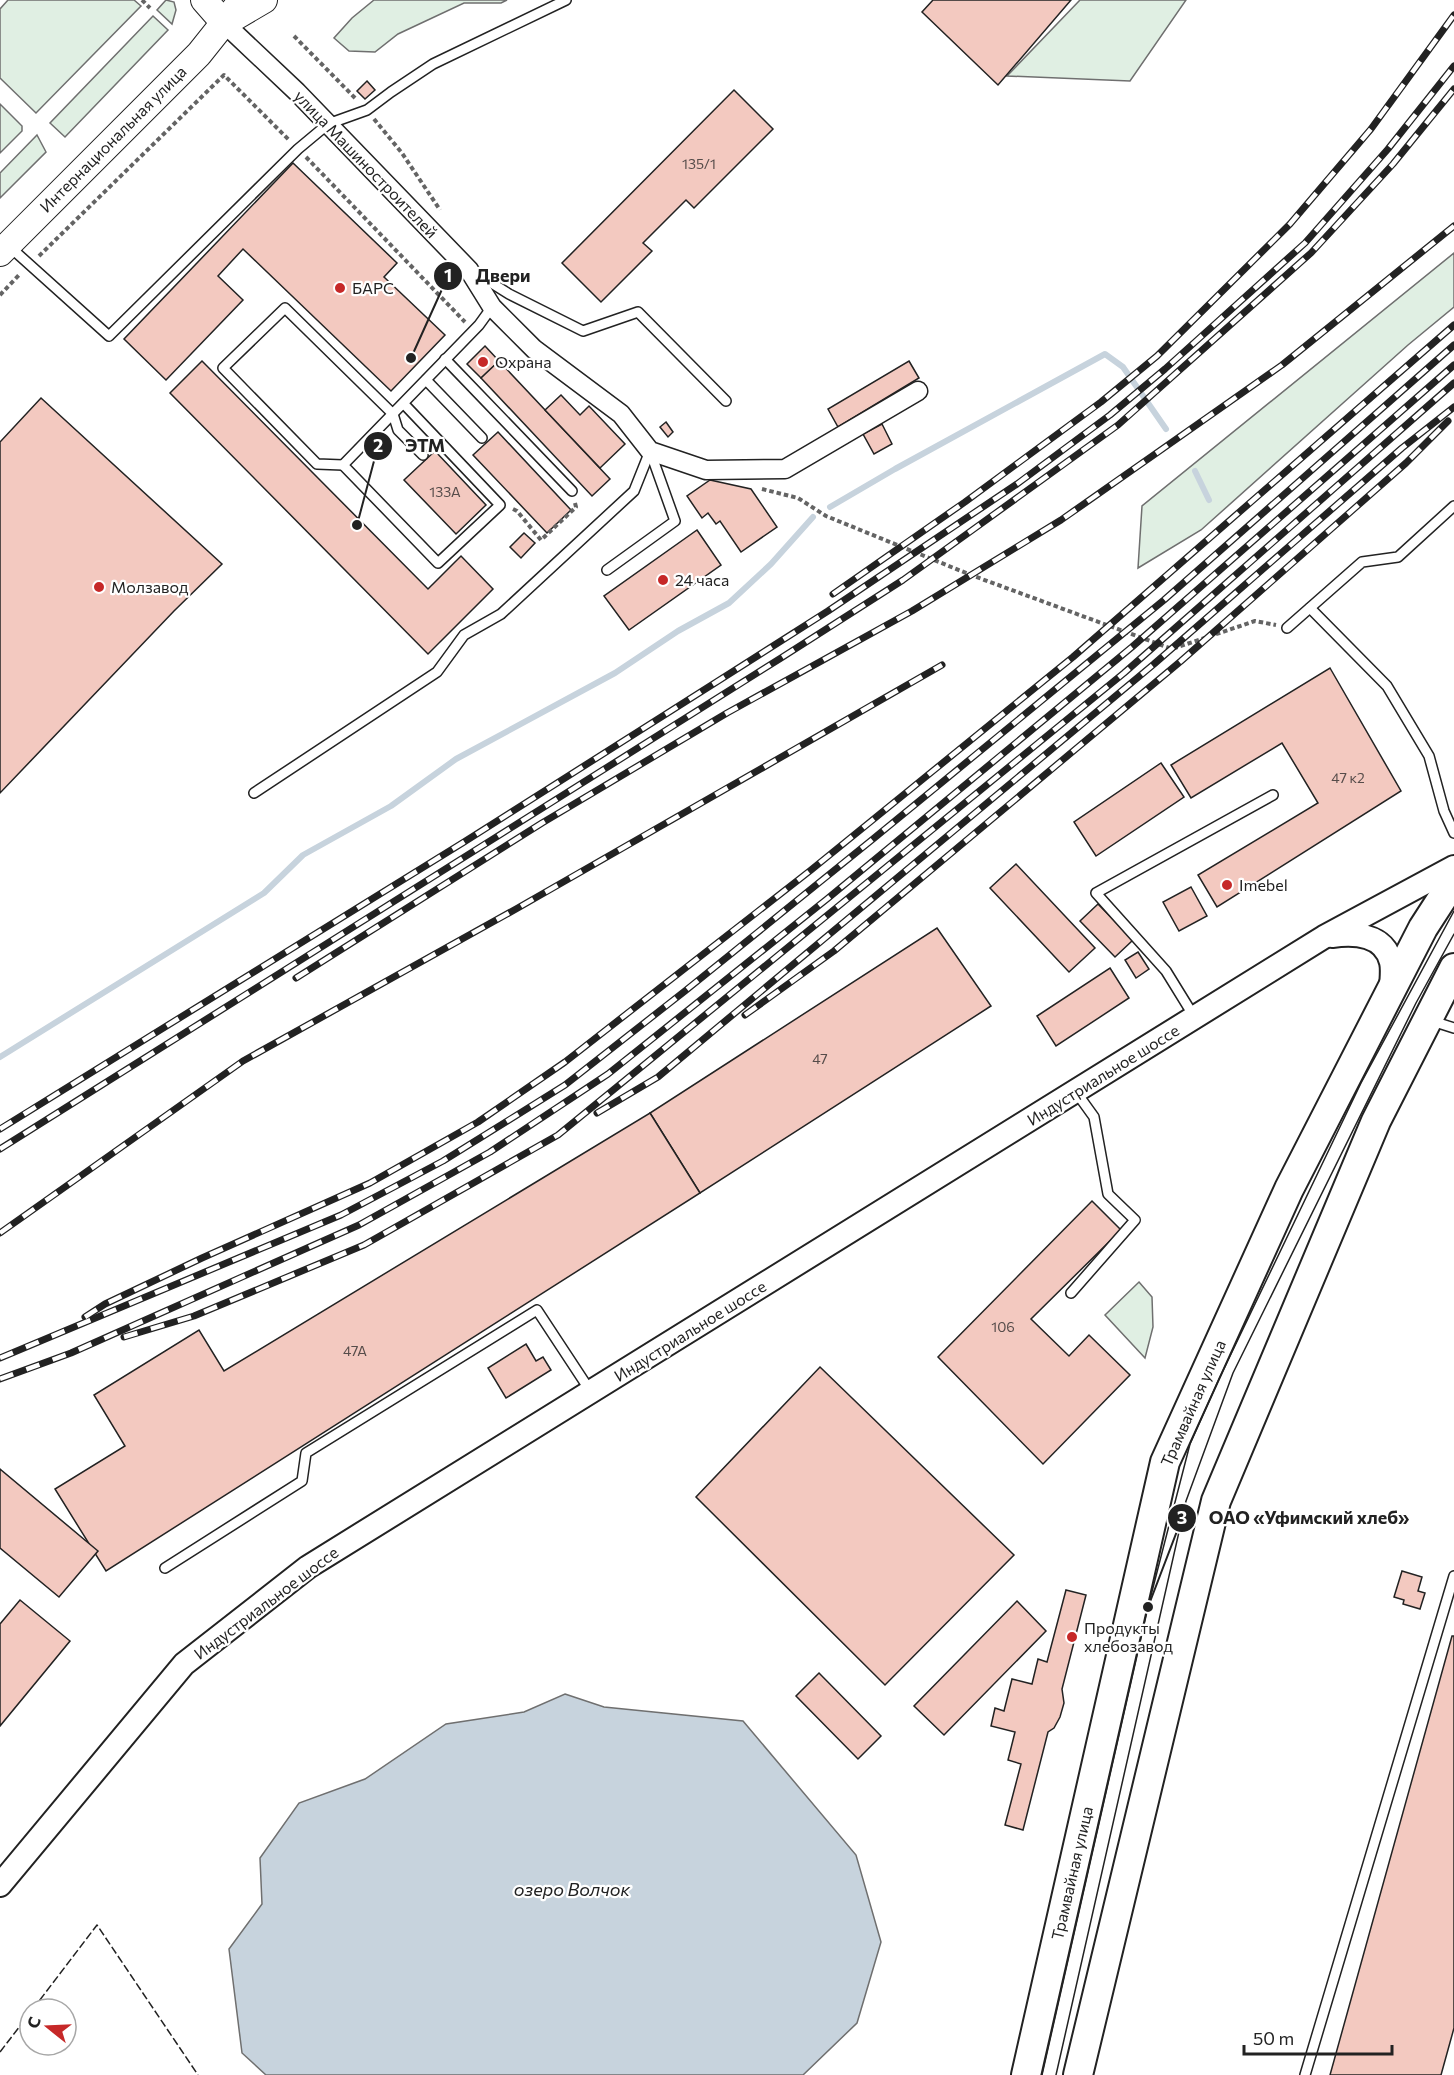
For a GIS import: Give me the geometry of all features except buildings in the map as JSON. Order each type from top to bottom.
[{"type":"main road","name":"улица Машиностроителей","points":[[204,0],[225,24]]},
{"type":"main road","name":"Интернациональная улица","points":[[4,249],[199,54],[242,0]]},
{"type":"main road","name":"Интернациональная улица","points":[[225,24],[264,0]]},
{"type":"main road","name":"Трамвайная улица","points":[[1026,2075],[1165,1462],[1289,1189],[1423,928],[1454,880]]},
{"type":"main road","points":[[1078,2075],[1216,1501],[1376,1120],[1454,968]]},
{"type":"street","name":"улица Машиностроителей","points":[[225,24],[328,124],[469,270],[492,307],[534,349],[621,414],[650,451]]},
{"type":"street","points":[[650,451],[706,470],[785,469],[918,391]]},
{"type":"street","name":"Индустриальное шоссе","points":[[0,1885],[184,1664],[308,1567],[1324,938],[1454,867]]},
{"type":"street","points":[[1324,938],[1350,934],[1370,937],[1382,945],[1392,962],[1391,991]]},
{"type":"lane","points":[[4,249],[29,265],[110,336],[298,149],[328,124],[367,110],[433,64],[566,0]]},
{"type":"lane","points":[[469,270],[509,294],[583,331],[638,312],[726,401]]},
{"type":"lane","points":[[343,465],[479,325],[492,307]]},
{"type":"lane","points":[[403,403],[500,505],[438,563],[343,465],[317,464],[223,368],[285,308],[393,414],[398,430],[423,455]]},
{"type":"lane","points":[[445,359],[572,491]]},
{"type":"lane","points":[[426,380],[482,438]]},
{"type":"lane","points":[[608,570],[675,521],[650,451]]},
{"type":"lane","points":[[254,793],[437,672],[464,635],[501,614],[634,491],[650,451]]},
{"type":"lane","points":[[1287,628],[1362,562],[1398,557],[1454,506]]},
{"type":"lane","points":[[1310,608],[1387,686],[1429,756],[1444,811],[1454,833]]},
{"type":"lane","points":[[1195,1018],[1166,971],[1096,893],[1273,795]]},
{"type":"lane","points":[[1427,1019],[1454,1028]]},
{"type":"lane","points":[[1071,1293],[1135,1220],[1108,1194],[1094,1117],[1076,1092]]},
{"type":"lane","points":[[165,1568],[302,1481],[306,1453],[537,1310],[591,1392]]},
{"type":"lane","points":[[1305,2075],[1451,1602],[1454,1576]]},
{"type":"path","points":[[142,0],[150,8]]},
{"type":"path","points":[[294,36],[367,110],[402,153],[436,206],[444,214]]},
{"type":"path","points":[[0,295],[224,75],[469,326],[479,325]]},
{"type":"path","points":[[752,486],[798,498],[826,516],[1014,592],[1172,649],[1255,621],[1287,628]]},
{"type":"path","points":[[500,505],[517,511],[542,540],[576,507],[572,491]]},
{"type":"green space","points":[[8,0],[134,0],[141,6],[36,113],[0,78],[0,9]]},
{"type":"green space","points":[[166,0],[174,2],[176,10],[172,24],[157,10]]},
{"type":"green space","points":[[374,0],[507,0],[501,3],[464,3],[398,34],[375,52],[349,51],[334,38],[352,18]]},
{"type":"green space","points":[[1080,0],[1186,0],[1130,81],[1007,76]]},
{"type":"green space","points":[[153,16],[168,30],[65,137],[50,123]]},
{"type":"green space","points":[[0,104],[22,126],[22,131],[0,153]]},
{"type":"green space","points":[[37,135],[46,152],[0,198],[0,173]]},
{"type":"green space","points":[[1454,253],[1454,307],[1408,345],[1201,530],[1138,568],[1142,506]]},
{"type":"green space","points":[[1139,1282],[1152,1297],[1153,1327],[1145,1358],[1105,1315]]},
{"type":"water","name":"озеро Волчок","points":[[565,1694],[604,1707],[743,1721],[856,1855],[881,1942],[857,2023],[803,2075],[266,2075],[242,2053],[229,1949],[262,1904],[260,1858],[299,1803],[365,1779],[446,1724],[524,1712]]},
{"type":"waterway","points":[[830,507],[1105,354],[1123,367],[1166,429]]},
{"type":"waterway","points":[[1195,471],[1209,500]]},
{"type":"waterway","points":[[0,1057],[264,893],[303,855],[391,806],[456,759],[615,673],[678,631],[729,603],[771,564],[813,517]]},
{"type":"tram line","points":[[1042,2075],[1148,1607],[1190,1444],[1361,1083],[1454,911]]},
{"type":"tram line","points":[[1056,2075],[1186,1501],[1233,1373],[1416,1003],[1454,934]]},
{"type":"railway","points":[[833,594],[965,502],[1101,402],[1157,356],[1290,224],[1371,129],[1454,15]]},
{"type":"railway","points":[[0,1129],[464,842],[718,681],[828,611],[1017,484],[1110,415],[1165,369],[1305,243],[1388,149],[1454,66]]},
{"type":"railway","points":[[0,1149],[903,580],[1118,425],[1311,253],[1393,164],[1454,89]]},
{"type":"railway","points":[[296,978],[542,823],[727,713],[912,611],[1061,520],[1282,365],[1454,226]]},
{"type":"railway","points":[[85,1317],[105,1304],[202,1258],[370,1183],[478,1122],[565,1062],[811,870],[1073,657],[1454,325]]},
{"type":"railway","points":[[0,1358],[341,1215],[443,1161],[565,1085],[873,839],[1164,600],[1454,345]]},
{"type":"railway","points":[[0,1379],[71,1353],[359,1225],[490,1152],[608,1074],[827,899],[1132,647],[1454,365]]},
{"type":"railway","points":[[124,1337],[194,1316],[364,1245],[558,1135],[1124,673],[1454,383]]},
{"type":"railway","points":[[597,1113],[658,1077],[1154,664],[1402,448],[1454,407]]},
{"type":"railway","points":[[745,1015],[834,951],[1181,661],[1406,463],[1448,421]]},
{"type":"railway","points":[[0,1233],[243,1061],[516,909],[942,665]]},
{"type":"fence","points":[[42,1997],[97,1925],[198,2075]]},
{"type":"fence","points":[[0,2052],[18,2029]]},
{"type":"place","name":"БАРС","points":[[340,288]]},
{"type":"place","name":"Двери","points":[[411,358]]},
{"type":"place","name":"Охрана","points":[[483,362]]},
{"type":"place","name":"ЭТМ","points":[[357,525]]},
{"type":"place","name":"24 часа","points":[[663,580]]},
{"type":"place","name":"Молзавод","points":[[99,587]]},
{"type":"place","name":"Imebel","points":[[1227,885]]},
{"type":"place","name":"ОАО «Уфимский хлеб»","points":[[1148,1607]]},
{"type":"place","name":"Продукты хлебозавод","points":[[1072,1637]]}]
